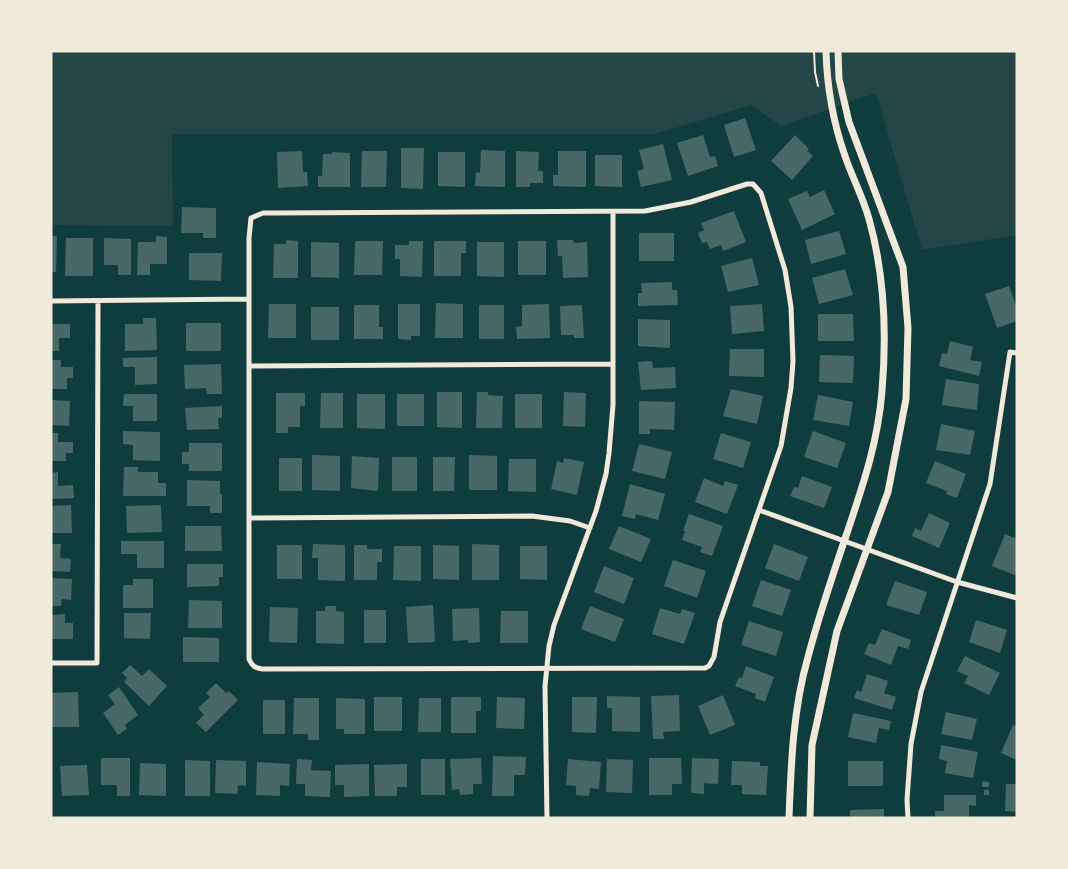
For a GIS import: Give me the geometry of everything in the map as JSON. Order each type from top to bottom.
[{"type":"street","points":[[789,818],[790,774],[800,691],[814,635],[870,464],[876,439],[882,392],[885,320],[882,275],[869,218],[845,157],[832,110],[826,51]]},
{"type":"street","points":[[810,818],[812,745],[837,631],[888,492],[906,399],[908,328],[903,267],[849,122],[840,86],[838,51]]},
{"type":"street","points":[[747,184],[754,184],[761,193],[785,270],[791,307],[793,338],[792,388],[787,416],[781,446],[720,622],[714,657],[709,666],[705,668],[256,668],[249,659],[249,230],[251,218],[263,213],[613,212],[645,211],[663,208],[691,202],[747,184]]},
{"type":"street","points":[[547,818],[545,686],[549,646],[554,625],[601,494],[609,453],[613,405],[613,212]]},
{"type":"street","points":[[51,301],[249,299]]},
{"type":"street","points":[[51,663],[97,663],[98,301]]},
{"type":"street","points":[[908,818],[907,800],[911,744],[921,692],[990,484],[1010,352],[1017,353]]},
{"type":"street","points":[[249,366],[613,364]]},
{"type":"street","points":[[759,510],[957,582],[1017,598]]},
{"type":"street","points":[[250,518],[532,516],[570,521],[590,528]]},
{"type":"shaded area","points":[[51,51],[1017,51],[1017,235],[922,250],[876,93],[781,126],[751,105],[655,134],[172,134],[173,226],[51,225]]},
{"type":"building","points":[[745,118],[756,150],[734,157],[724,125]]},
{"type":"building","points":[[703,135],[710,157],[715,156],[718,166],[688,176],[677,143]]},
{"type":"building","points":[[795,135],[809,149],[807,151],[813,156],[792,180],[771,161]]},
{"type":"building","points":[[663,144],[672,180],[641,187],[637,171],[644,169],[639,150]]},
{"type":"building","points":[[401,148],[424,148],[423,189],[401,188]]},
{"type":"building","points":[[481,150],[505,151],[505,187],[475,186],[476,172],[480,173]]},
{"type":"building","points":[[302,151],[303,172],[307,172],[308,186],[278,188],[277,152]]},
{"type":"building","points":[[362,151],[387,151],[386,187],[361,187]]},
{"type":"building","points":[[516,151],[539,152],[538,171],[543,171],[543,183],[530,183],[530,187],[516,187]]},
{"type":"building","points":[[558,151],[586,151],[586,187],[553,186],[553,175],[558,175]]},
{"type":"building","points":[[332,152],[350,153],[350,187],[318,187],[318,176],[322,176],[323,154],[332,154]]},
{"type":"building","points":[[438,152],[465,152],[465,187],[438,186]]},
{"type":"building","points":[[595,155],[622,155],[622,187],[595,186]]},
{"type":"building","points":[[824,190],[835,214],[802,230],[788,199],[807,191],[810,197]]},
{"type":"building","points":[[182,207],[216,208],[216,238],[203,238],[203,233],[181,233]]},
{"type":"building","points":[[734,211],[746,242],[723,251],[721,245],[710,249],[707,242],[702,243],[698,233],[704,230],[701,223]]},
{"type":"building","points":[[839,231],[846,254],[811,264],[805,240]]},
{"type":"building","points":[[639,233],[674,233],[674,261],[639,261]]},
{"type":"building","points":[[51,236],[57,236],[56,272],[51,272]]},
{"type":"building","points":[[156,236],[167,237],[167,264],[150,264],[150,275],[137,275],[138,242],[156,242]]},
{"type":"building","points":[[66,238],[93,238],[93,276],[65,276]]},
{"type":"building","points":[[104,238],[131,239],[131,275],[118,275],[118,265],[104,265]]},
{"type":"building","points":[[286,240],[298,241],[298,278],[273,278],[274,244],[286,244]]},
{"type":"building","points":[[557,240],[573,240],[574,243],[587,242],[588,277],[563,278],[562,256],[558,256]]},
{"type":"building","points":[[355,241],[383,241],[382,275],[354,275]]},
{"type":"building","points":[[409,241],[423,241],[422,277],[400,276],[400,259],[395,259],[395,245],[409,245]]},
{"type":"building","points":[[434,241],[466,241],[466,253],[461,253],[461,276],[434,276]]},
{"type":"building","points":[[518,241],[546,241],[546,275],[518,275]]},
{"type":"building","points":[[311,242],[339,243],[339,278],[311,277]]},
{"type":"building","points":[[477,242],[504,242],[504,277],[477,276]]},
{"type":"building","points":[[189,253],[222,253],[221,281],[189,280]]},
{"type":"building","points":[[752,258],[759,285],[728,292],[721,266]]},
{"type":"building","points":[[845,269],[853,295],[819,304],[812,278]]},
{"type":"building","points":[[672,282],[672,290],[677,290],[678,305],[638,306],[638,293],[642,293],[641,283]]},
{"type":"building","points":[[1009,286],[1017,308],[1017,321],[997,328],[985,294]]},
{"type":"building","points":[[436,303],[463,304],[463,338],[435,338]]},
{"type":"building","points":[[269,304],[296,304],[296,338],[268,338]]},
{"type":"building","points":[[398,304],[420,304],[420,336],[411,336],[411,340],[398,339]]},
{"type":"building","points":[[549,304],[550,338],[517,339],[516,327],[522,326],[522,305]]},
{"type":"building","points":[[762,304],[764,331],[732,334],[730,306]]},
{"type":"building","points":[[354,305],[379,305],[379,327],[383,327],[383,339],[354,339]]},
{"type":"building","points":[[479,305],[504,305],[504,339],[479,339]]},
{"type":"building","points":[[582,305],[584,338],[574,338],[574,335],[561,335],[560,306]]},
{"type":"building","points":[[311,307],[339,307],[339,340],[311,340]]},
{"type":"building","points":[[818,314],[853,314],[854,341],[818,341]]},
{"type":"building","points":[[143,318],[156,318],[157,350],[125,351],[125,324],[143,324]]},
{"type":"building","points":[[638,319],[670,320],[670,348],[638,346]]},
{"type":"building","points":[[186,323],[221,323],[221,351],[186,351]]},
{"type":"building","points":[[51,324],[70,324],[70,338],[59,338],[59,351],[51,351]]},
{"type":"building","points":[[950,341],[973,347],[970,360],[982,362],[979,376],[939,366],[942,353],[947,354]]},
{"type":"building","points":[[730,349],[764,349],[764,377],[729,376]]},
{"type":"building","points":[[820,355],[854,356],[853,383],[819,382]]},
{"type":"building","points":[[157,357],[157,384],[135,385],[135,367],[123,367],[123,358]]},
{"type":"building","points":[[51,360],[61,360],[61,367],[73,367],[73,378],[67,378],[67,389],[51,389]]},
{"type":"building","points":[[652,361],[653,368],[675,367],[676,388],[641,390],[638,362]]},
{"type":"building","points":[[221,364],[222,394],[207,394],[206,388],[185,389],[184,365]]},
{"type":"building","points":[[946,379],[979,384],[977,410],[942,405]]},
{"type":"building","points":[[731,389],[763,396],[757,424],[723,416]]},
{"type":"building","points":[[437,392],[462,392],[462,428],[437,427]]},
{"type":"building","points":[[477,392],[488,392],[488,395],[503,396],[502,428],[476,428]]},
{"type":"building","points":[[564,392],[586,393],[585,427],[563,426]]},
{"type":"building","points":[[276,393],[305,393],[305,406],[300,406],[300,427],[288,427],[288,433],[276,433]]},
{"type":"building","points":[[321,393],[343,393],[343,428],[320,428]]},
{"type":"building","points":[[124,394],[157,394],[157,421],[133,421],[133,406],[123,406]]},
{"type":"building","points":[[357,394],[385,394],[385,429],[357,428]]},
{"type":"building","points":[[397,394],[424,394],[424,426],[397,426]]},
{"type":"building","points":[[515,394],[542,394],[542,428],[515,428]]},
{"type":"building","points":[[818,395],[853,402],[849,426],[813,420]]},
{"type":"building","points":[[51,400],[70,401],[69,426],[51,425]]},
{"type":"building","points":[[639,401],[675,402],[674,430],[650,429],[650,434],[639,434]]},
{"type":"building","points":[[222,406],[222,418],[218,418],[219,429],[187,430],[185,408]]},
{"type":"building","points":[[941,424],[975,431],[970,455],[936,450]]},
{"type":"building","points":[[123,431],[160,432],[160,461],[133,460],[133,445],[123,444]]},
{"type":"building","points":[[813,431],[846,443],[837,468],[804,457]]},
{"type":"building","points":[[51,433],[58,433],[58,442],[73,442],[73,453],[66,453],[66,461],[51,461]]},
{"type":"building","points":[[721,433],[751,442],[743,468],[713,459]]},
{"type":"building","points":[[189,443],[222,443],[222,471],[189,471],[189,464],[182,464],[182,452],[189,452]]},
{"type":"building","points":[[639,444],[672,452],[665,479],[632,471]]},
{"type":"building","points":[[312,455],[340,456],[340,491],[312,490]]},
{"type":"building","points":[[469,455],[497,456],[497,490],[469,490]]},
{"type":"building","points":[[352,456],[379,458],[378,491],[351,488]]},
{"type":"building","points":[[392,457],[417,457],[417,491],[392,491]]},
{"type":"building","points":[[433,457],[455,457],[454,491],[433,491]]},
{"type":"building","points":[[279,458],[302,458],[302,491],[279,491]]},
{"type":"building","points":[[564,458],[584,462],[577,495],[551,489],[557,461],[563,463]]},
{"type":"building","points":[[509,459],[536,459],[536,492],[508,491]]},
{"type":"building","points":[[935,461],[966,474],[957,498],[946,494],[947,491],[926,483]]},
{"type":"building","points":[[124,467],[138,467],[138,472],[158,472],[158,483],[166,483],[166,496],[123,496]]},
{"type":"building","points":[[58,472],[58,486],[73,485],[74,498],[51,499],[51,473]]},
{"type":"building","points":[[802,476],[832,487],[824,508],[790,496],[794,487],[798,488]]},
{"type":"building","points":[[704,478],[723,486],[725,481],[738,485],[727,514],[695,502]]},
{"type":"building","points":[[187,480],[220,481],[222,513],[210,513],[210,506],[187,506]]},
{"type":"building","points":[[630,484],[665,494],[658,520],[636,514],[635,519],[622,516]]},
{"type":"building","points":[[71,505],[72,533],[51,533],[51,506]]},
{"type":"building","points":[[161,505],[162,532],[127,533],[126,506]]},
{"type":"building","points":[[929,513],[950,523],[939,548],[912,536],[915,528],[921,531]]},
{"type":"building","points":[[689,514],[723,526],[712,556],[700,552],[702,547],[682,540]]},
{"type":"building","points":[[185,526],[221,526],[222,551],[185,551]]},
{"type":"building","points":[[619,526],[651,539],[641,562],[609,549]]},
{"type":"building","points":[[1005,534],[1017,539],[1017,570],[1015,575],[992,566]]},
{"type":"building","points":[[121,541],[164,541],[164,568],[137,568],[137,554],[121,554]]},
{"type":"building","points":[[51,544],[61,544],[60,558],[71,559],[70,572],[51,571]]},
{"type":"building","points":[[313,544],[345,545],[345,581],[318,580],[318,558],[312,558]]},
{"type":"building","points":[[472,544],[499,545],[499,580],[472,580]]},
{"type":"building","points":[[774,544],[808,557],[799,581],[765,568]]},
{"type":"building","points":[[277,545],[302,545],[302,579],[277,579]]},
{"type":"building","points":[[354,545],[367,545],[367,549],[382,549],[382,562],[377,562],[377,580],[354,580]]},
{"type":"building","points":[[433,545],[459,546],[459,580],[433,579]]},
{"type":"building","points":[[394,546],[421,546],[421,581],[393,580]]},
{"type":"building","points":[[520,546],[547,546],[547,580],[520,579]]},
{"type":"building","points":[[673,560],[706,571],[697,598],[664,586]]},
{"type":"building","points":[[187,564],[223,564],[223,577],[219,577],[219,586],[187,587]]},
{"type":"building","points":[[604,566],[634,578],[624,604],[594,592]]},
{"type":"building","points":[[51,578],[72,579],[71,600],[62,599],[61,606],[51,606]]},
{"type":"building","points":[[133,579],[153,579],[153,608],[123,608],[123,585],[133,585]]},
{"type":"building","points":[[761,580],[791,590],[782,616],[752,606]]},
{"type":"building","points":[[895,581],[927,592],[919,615],[886,605]]},
{"type":"building","points":[[189,600],[222,601],[222,628],[188,628]]},
{"type":"building","points":[[433,605],[435,642],[408,643],[406,607]]},
{"type":"building","points":[[325,606],[336,606],[336,611],[344,612],[344,644],[316,643],[316,611],[325,611]]},
{"type":"building","points":[[590,606],[624,619],[615,642],[581,629]]},
{"type":"building","points":[[270,607],[298,608],[297,643],[269,642]]},
{"type":"building","points":[[479,608],[480,642],[468,643],[468,640],[453,641],[452,609]]},
{"type":"building","points":[[660,608],[680,614],[682,609],[695,613],[684,644],[652,634]]},
{"type":"building","points":[[364,610],[386,610],[386,643],[364,643]]},
{"type":"building","points":[[501,611],[528,611],[528,643],[500,643]]},
{"type":"building","points":[[124,613],[151,613],[150,639],[124,638]]},
{"type":"building","points":[[65,614],[65,623],[73,623],[73,639],[51,639],[51,615]]},
{"type":"building","points":[[976,620],[1007,630],[1000,653],[969,642]]},
{"type":"building","points":[[749,621],[783,632],[776,656],[741,645]]},
{"type":"building","points":[[882,629],[911,640],[908,649],[898,646],[891,665],[864,654],[869,643],[875,645]]},
{"type":"building","points":[[183,637],[219,638],[219,662],[183,662]]},
{"type":"building","points":[[965,656],[1000,673],[989,695],[964,683],[968,676],[957,671]]},
{"type":"building","points":[[130,665],[142,676],[149,669],[167,686],[149,706],[124,682],[127,678],[122,673]]},
{"type":"building","points":[[746,666],[774,677],[765,702],[755,698],[756,694],[735,686],[739,677],[742,678]]},
{"type":"building","points":[[867,674],[888,681],[884,693],[896,697],[892,710],[854,698],[857,690],[861,692]]},
{"type":"building","points":[[216,683],[226,693],[229,691],[238,700],[206,732],[196,723],[204,715],[198,708],[210,697],[206,693]]},
{"type":"building","points":[[119,687],[138,715],[125,725],[127,729],[118,735],[103,713],[115,704],[108,695]]},
{"type":"building","points":[[78,692],[79,727],[52,727],[51,693]]},
{"type":"building","points":[[679,695],[680,731],[663,732],[664,739],[653,739],[651,696]]},
{"type":"building","points":[[723,695],[735,725],[710,735],[698,706]]},
{"type":"building","points":[[607,696],[640,697],[640,732],[612,731],[612,708],[607,708]]},
{"type":"building","points":[[374,697],[402,697],[402,731],[374,731]]},
{"type":"building","points":[[451,697],[481,697],[481,711],[476,711],[476,733],[451,733]]},
{"type":"building","points":[[497,697],[525,698],[524,729],[496,728]]},
{"type":"building","points":[[572,697],[597,697],[596,733],[572,732]]},
{"type":"building","points":[[294,698],[319,698],[319,740],[308,740],[308,734],[293,734]]},
{"type":"building","points":[[336,698],[365,699],[365,734],[344,734],[344,729],[336,729]]},
{"type":"building","points":[[419,698],[441,698],[441,732],[418,732]]},
{"type":"building","points":[[263,700],[285,700],[285,734],[263,734]]},
{"type":"building","points":[[946,712],[977,719],[972,740],[941,734]]},
{"type":"building","points":[[853,713],[891,721],[889,730],[879,728],[876,743],[848,737]]},
{"type":"building","points":[[1013,725],[1017,726],[1017,760],[1001,753]]},
{"type":"building","points":[[941,745],[978,752],[973,778],[945,773],[947,761],[939,759]]},
{"type":"building","points":[[493,756],[526,757],[525,775],[514,775],[514,796],[492,796]]},
{"type":"building","points":[[101,758],[130,758],[130,796],[117,796],[117,785],[101,785]]},
{"type":"building","points":[[481,758],[482,784],[473,784],[473,794],[460,795],[459,789],[452,790],[450,759]]},
{"type":"building","points":[[649,758],[681,758],[682,784],[672,784],[672,795],[649,795]]},
{"type":"building","points":[[692,758],[719,759],[718,784],[704,783],[704,794],[691,793]]},
{"type":"building","points":[[297,759],[312,760],[311,770],[331,771],[330,797],[305,796],[305,784],[296,784]]},
{"type":"building","points":[[421,759],[445,759],[445,795],[421,795]]},
{"type":"building","points":[[568,759],[601,762],[599,789],[590,788],[589,796],[576,795],[576,786],[566,785]]},
{"type":"building","points":[[607,759],[633,760],[632,793],[606,792]]},
{"type":"building","points":[[185,760],[210,761],[210,796],[185,796]]},
{"type":"building","points":[[216,760],[246,761],[246,786],[238,785],[237,794],[215,793]]},
{"type":"building","points":[[732,761],[760,762],[760,766],[768,766],[766,795],[742,794],[742,785],[731,785]]},
{"type":"building","points":[[848,761],[883,761],[883,786],[848,786]]},
{"type":"building","points":[[257,762],[290,764],[289,786],[280,785],[280,796],[256,795]]},
{"type":"building","points":[[140,763],[166,764],[166,796],[139,795]]},
{"type":"building","points":[[369,764],[369,796],[344,797],[344,785],[335,785],[335,765]]},
{"type":"building","points":[[407,764],[407,787],[397,787],[397,796],[375,796],[374,765]]},
{"type":"building","points":[[87,765],[89,795],[62,796],[60,766]]},
{"type":"building","points":[[982,781],[989,782],[989,787],[982,787]]},
{"type":"building","points":[[1006,784],[1017,784],[1017,812],[1005,811]]},
{"type":"building","points":[[984,790],[989,790],[989,795],[984,795]]},
{"type":"building","points":[[944,795],[976,795],[976,806],[969,805],[969,818],[935,818],[935,811],[944,811]]},
{"type":"building","points":[[884,809],[884,818],[850,818],[850,810]]}]
